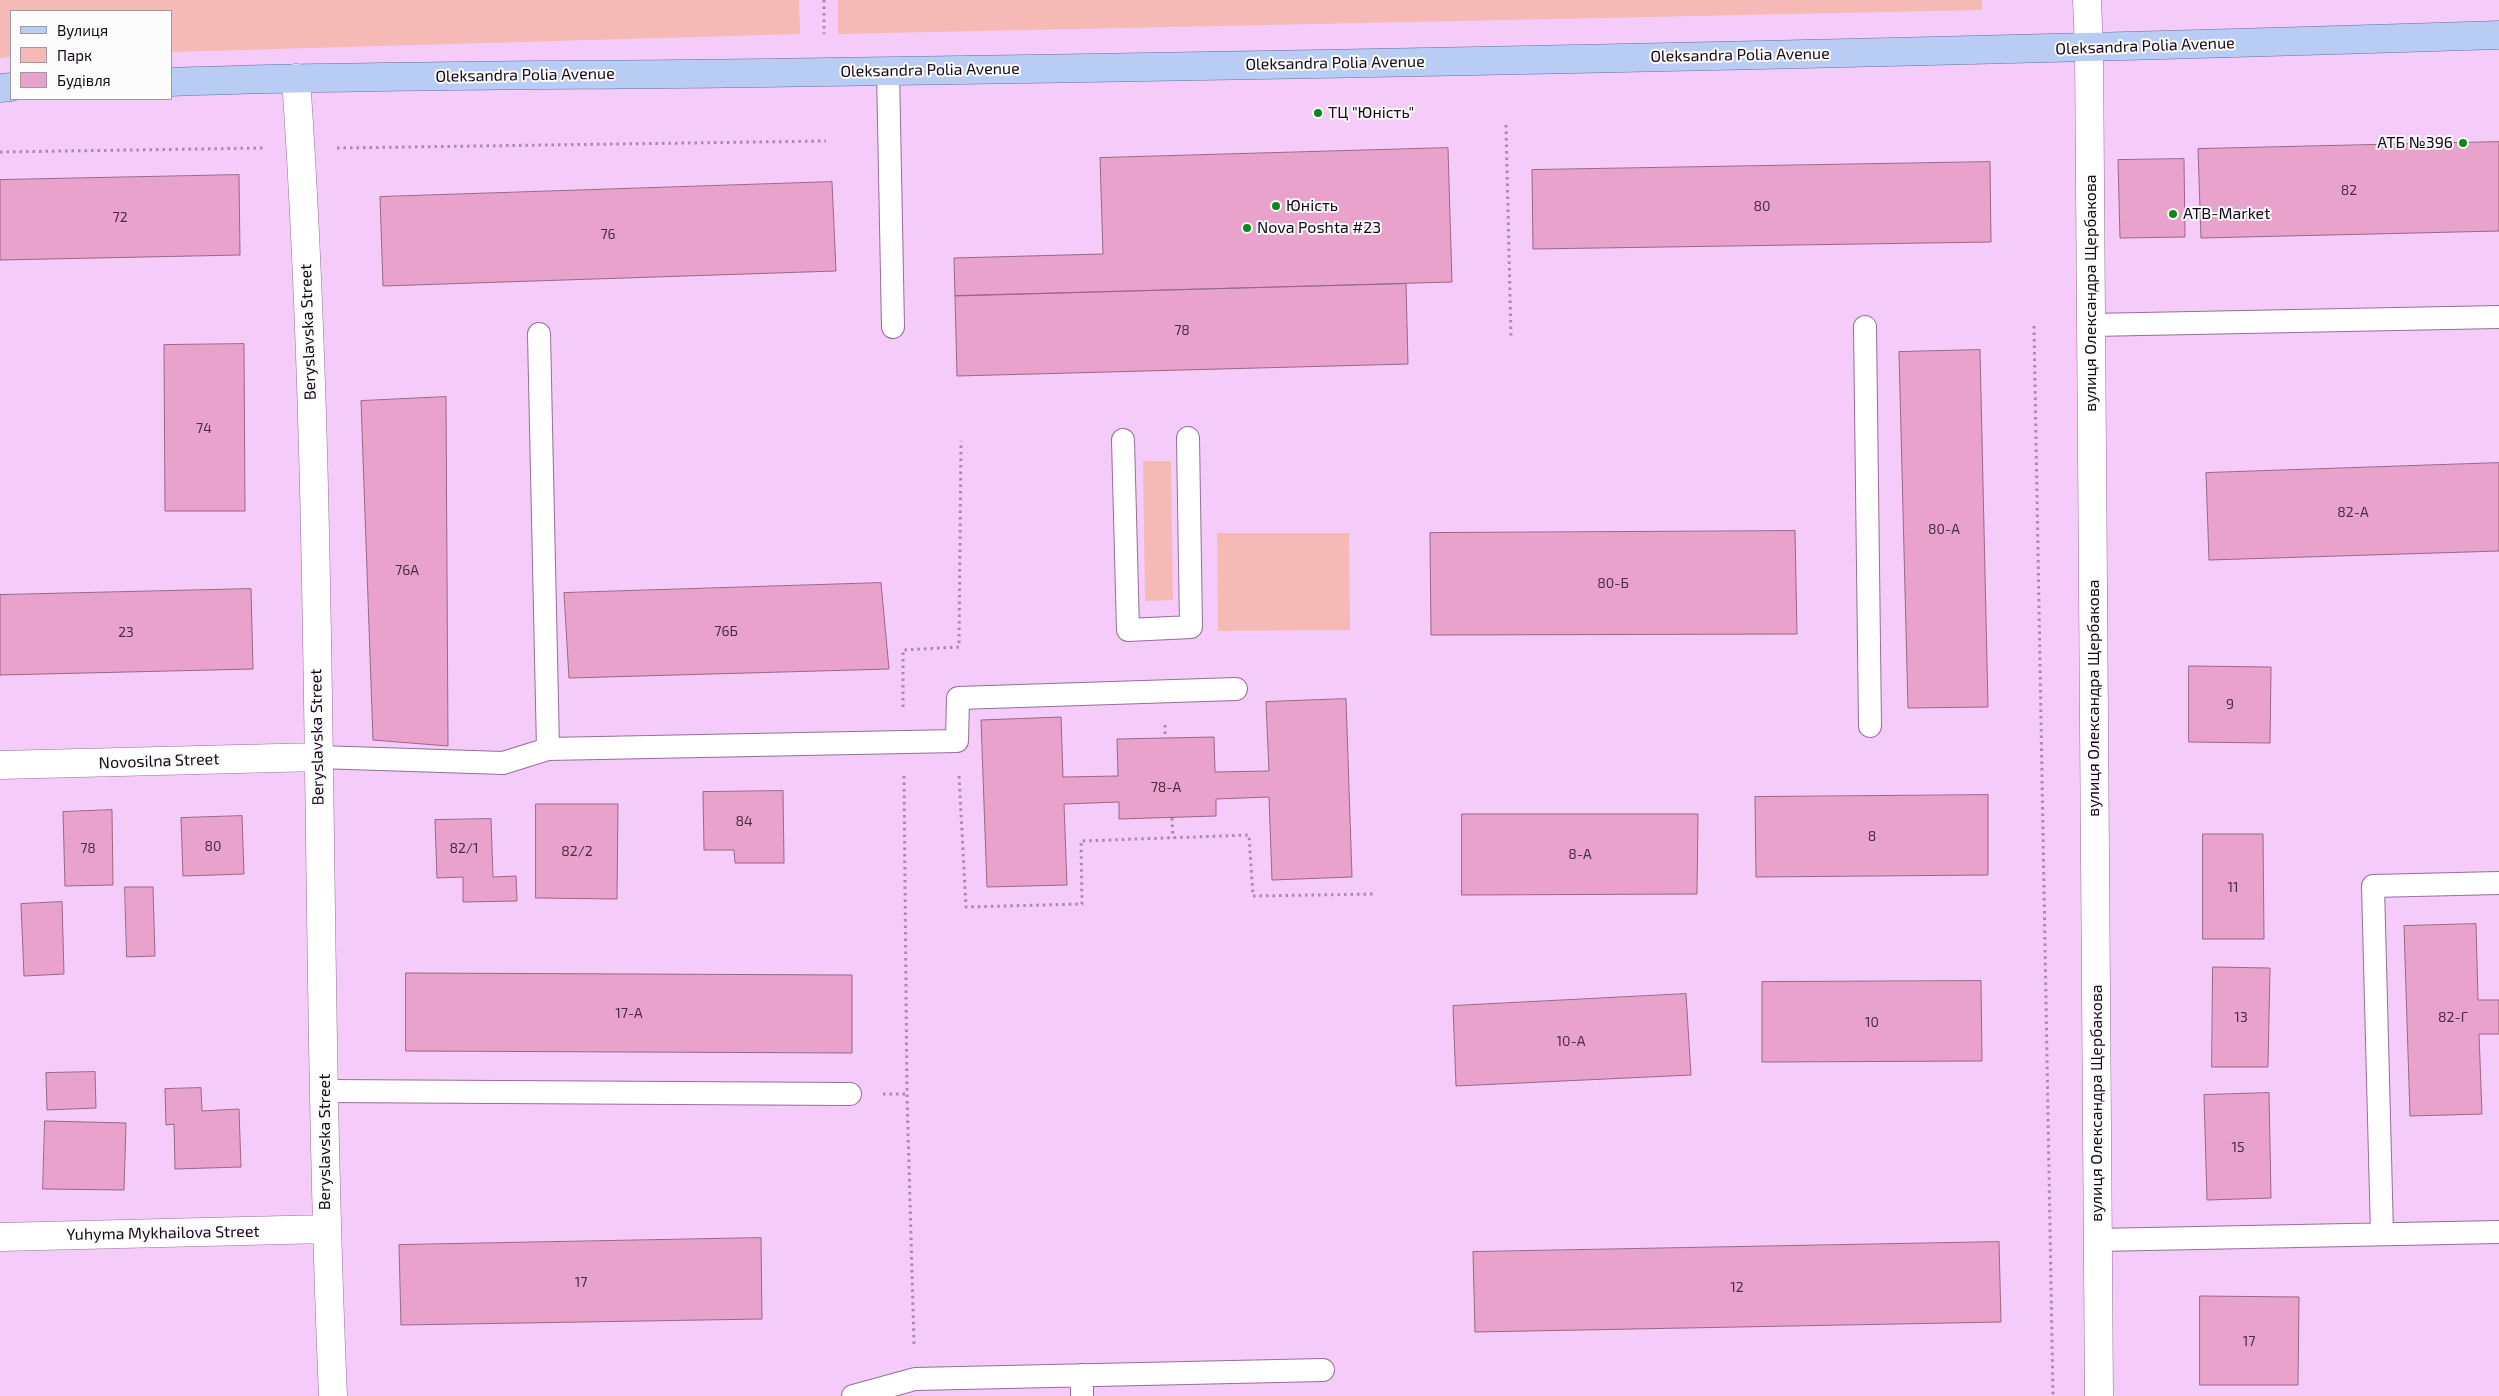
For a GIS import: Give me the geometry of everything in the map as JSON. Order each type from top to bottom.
[{"type":"main road","name":"Oleksandra Polia Avenue","points":[[172,82],[296,78],[888,71],[2089,48],[2499,35]]},
{"type":"street","name":"вулиця Олександра Щербакова","points":[[2087,0],[2089,48],[2099,1396]]},
{"type":"street","name":"Beryslavska Street","points":[[296,78],[309,337],[325,1091],[326,1229],[333,1396]]},
{"type":"street","name":"Novosilna Street","points":[[0,765],[318,757]]},
{"type":"street","name":"Yuhyma Mykhailova Street","points":[[0,1237],[326,1229]]},
{"type":"lane","points":[[888,71],[893,327]]},
{"type":"lane","points":[[2091,325],[2499,317]]},
{"type":"lane","points":[[1865,327],[1870,726]]},
{"type":"lane","points":[[539,334],[548,749]]},
{"type":"lane","points":[[1123,440],[1128,630],[1161,630],[1191,627],[1188,438]]},
{"type":"lane","points":[[318,757],[503,763],[548,749],[957,741],[958,698],[1236,689]]},
{"type":"lane","points":[[2382,1234],[2373,886],[2499,883]]},
{"type":"lane","points":[[325,1091],[850,1094]]},
{"type":"lane","points":[[2098,1240],[2499,1232]]},
{"type":"lane","points":[[853,1396],[915,1378],[1082,1386],[1324,1370]]},
{"type":"path","points":[[824,0],[824,41]]},
{"type":"path","points":[[1506,125],[1510,337]]},
{"type":"path","points":[[0,152],[826,141]]},
{"type":"path","points":[[2034,326],[2052,1396]]},
{"type":"path","points":[[915,1378],[907,1094],[903,650],[960,647],[961,441]]},
{"type":"path","points":[[957,741],[966,907],[1082,904],[1080,841],[1249,835],[1253,896],[1376,894]]},
{"type":"path","points":[[1172,818],[1173,838]]},
{"type":"green space","points":[[0,0],[799,0],[800,34],[172,52],[172,10],[10,10],[10,57],[0,58]]},
{"type":"green space","points":[[838,0],[1982,0],[1982,10],[838,34]]},
{"type":"green space","points":[[1143,461],[1171,461],[1173,600],[1145,601]]},
{"type":"green space","points":[[1217,533],[1349,533],[1350,630],[1218,631]]},
{"type":"building","points":[[2499,142],[2499,231],[2201,238],[2198,149]]},
{"type":"building","name":"Юність","points":[[1448,148],[1452,282],[955,296],[954,258],[1103,254],[1100,158]]},
{"type":"building","points":[[2184,159],[2185,237],[2120,238],[2118,160]]},
{"type":"building","points":[[1990,162],[1991,242],[1533,249],[1532,170]]},
{"type":"building","points":[[239,175],[240,255],[0,260],[0,180]]},
{"type":"building","points":[[832,182],[836,271],[383,286],[380,197]]},
{"type":"building","points":[[1406,284],[1408,364],[957,376],[955,296]]},
{"type":"building","points":[[244,344],[245,511],[165,511],[164,345]]},
{"type":"building","points":[[1980,350],[1988,707],[1908,708],[1899,352]]},
{"type":"building","points":[[446,397],[448,746],[373,740],[361,401]]},
{"type":"building","points":[[2499,463],[2499,551],[2209,560],[2206,473]]},
{"type":"building","points":[[1795,531],[1797,634],[1431,635],[1430,533]]},
{"type":"building","points":[[881,583],[889,669],[569,678],[564,593]]},
{"type":"building","points":[[251,589],[253,669],[0,675],[0,595]]},
{"type":"building","points":[[2189,666],[2271,667],[2270,743],[2189,742]]},
{"type":"building","points":[[1346,699],[1352,877],[1272,880],[1269,797],[1216,799],[1216,816],[1119,819],[1119,802],[1064,804],[1067,885],[987,887],[981,720],[1061,717],[1063,777],[1118,776],[1117,739],[1214,737],[1215,772],[1269,771],[1266,702]]},
{"type":"building","points":[[783,791],[784,863],[735,863],[734,850],[704,850],[703,792]]},
{"type":"building","points":[[1988,795],[1988,875],[1756,877],[1755,797]]},
{"type":"building","points":[[536,804],[618,804],[617,899],[536,898]]},
{"type":"building","points":[[112,810],[113,885],[65,886],[63,812]]},
{"type":"building","points":[[1462,814],[1698,814],[1697,894],[1462,895]]},
{"type":"building","points":[[242,816],[244,874],[183,876],[181,818]]},
{"type":"building","points":[[491,819],[493,877],[516,876],[517,901],[463,902],[463,877],[437,878],[435,820]]},
{"type":"building","points":[[2203,834],[2263,834],[2264,939],[2203,939]]},
{"type":"building","points":[[125,887],[153,887],[155,956],[127,957]]},
{"type":"building","points":[[62,902],[64,974],[24,976],[21,904]]},
{"type":"building","points":[[2476,924],[2478,1000],[2499,1000],[2499,1034],[2479,1034],[2482,1114],[2410,1116],[2404,926]]},
{"type":"building","points":[[2213,967],[2270,968],[2268,1067],[2212,1067]]},
{"type":"building","points":[[406,973],[852,975],[852,1053],[406,1051]]},
{"type":"building","points":[[1981,981],[1982,1061],[1762,1062],[1762,982]]},
{"type":"building","points":[[1686,994],[1691,1075],[1456,1086],[1453,1006]]},
{"type":"building","points":[[95,1072],[96,1108],[47,1110],[46,1073]]},
{"type":"building","points":[[201,1088],[202,1111],[239,1109],[241,1167],[175,1169],[174,1124],[166,1125],[165,1089]]},
{"type":"building","points":[[2269,1093],[2271,1198],[2207,1200],[2204,1095]]},
{"type":"building","points":[[45,1121],[126,1123],[124,1190],[43,1189]]},
{"type":"building","points":[[761,1238],[762,1319],[401,1325],[399,1245]]},
{"type":"building","points":[[1999,1242],[2001,1322],[1475,1332],[1473,1252]]},
{"type":"building","points":[[2200,1296],[2299,1297],[2298,1385],[2200,1385]]},
{"type":"place","name":"ТЦ \"Юність\"","points":[[1318,113]]},
{"type":"place","name":"АТБ №396","points":[[2463,143]]},
{"type":"place","name":"Юність","points":[[1276,206]]},
{"type":"place","name":"ATB-Market","points":[[2173,214]]},
{"type":"place","name":"Nova Poshta #23","points":[[1247,228]]}]
